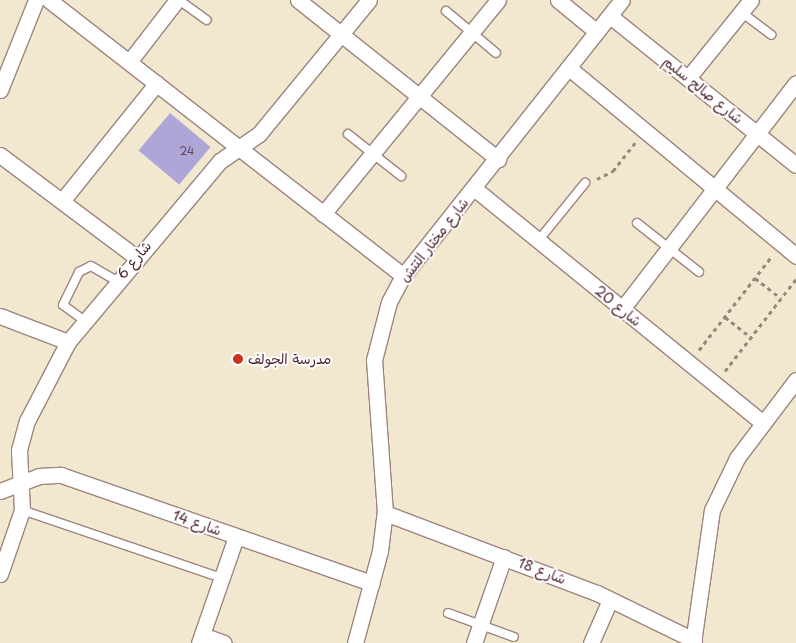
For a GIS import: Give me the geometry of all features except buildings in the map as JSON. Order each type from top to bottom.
[{"type":"street","points":[[0,90],[36,0]]},
{"type":"street","points":[[49,0],[403,276]]},
{"type":"street","points":[[129,62],[178,0]]},
{"type":"street","points":[[298,0],[498,159]]},
{"type":"street","name":"شارع 6","points":[[0,574],[22,510],[19,450],[27,421],[68,342],[136,258],[238,147],[259,134],[370,0]]},
{"type":"street","points":[[324,214],[498,0]]},
{"type":"street","points":[[558,0],[597,32]]},
{"type":"street","name":"شارع مختار التتش","points":[[355,643],[372,583],[386,513],[374,360],[379,330],[403,276],[498,159],[622,0]]},
{"type":"street","points":[[688,78],[746,6]]},
{"type":"street","name":"شارع صالح سليم","points":[[610,16],[796,165]]},
{"type":"street","points":[[569,68],[796,256]]},
{"type":"street","points":[[62,201],[157,83]]},
{"type":"street","points":[[622,308],[796,83]]},
{"type":"street","points":[[0,155],[136,258]]},
{"type":"street","name":"شارع 20","points":[[474,189],[762,422]]},
{"type":"street","points":[[0,316],[68,342]]},
{"type":"street","points":[[693,642],[704,537],[712,510],[723,483],[762,422],[796,380]]},
{"type":"street","name":"شارع 14","points":[[0,491],[22,482],[61,475],[372,583]]},
{"type":"street","name":"شارع 18","points":[[386,513],[504,557],[610,600],[693,642]]},
{"type":"street","points":[[224,643],[200,639],[236,537]]},
{"type":"street","points":[[474,643],[504,557]]},
{"type":"street","points":[[591,643],[610,600]]},
{"type":"lane","points":[[178,0],[206,20]]},
{"type":"lane","points":[[746,6],[771,35]]},
{"type":"lane","points":[[446,11],[496,53]]},
{"type":"lane","points":[[348,134],[401,176]]},
{"type":"lane","points":[[538,241],[584,183]]},
{"type":"lane","points":[[637,223],[699,272]]},
{"type":"lane","points":[[85,321],[63,305],[79,272],[91,266],[118,281]]},
{"type":"lane","points":[[22,510],[222,578]]},
{"type":"lane","points":[[448,613],[514,636]]},
{"type":"path","points":[[584,183],[613,171],[645,131]]},
{"type":"path","points":[[689,363],[782,244]]},
{"type":"path","points":[[755,278],[781,298]]},
{"type":"path","points":[[715,384],[796,279]]},
{"type":"path","points":[[725,316],[751,337]]},
{"type":"place","name":"مدرسة الجولف","points":[[238,359]]}]
